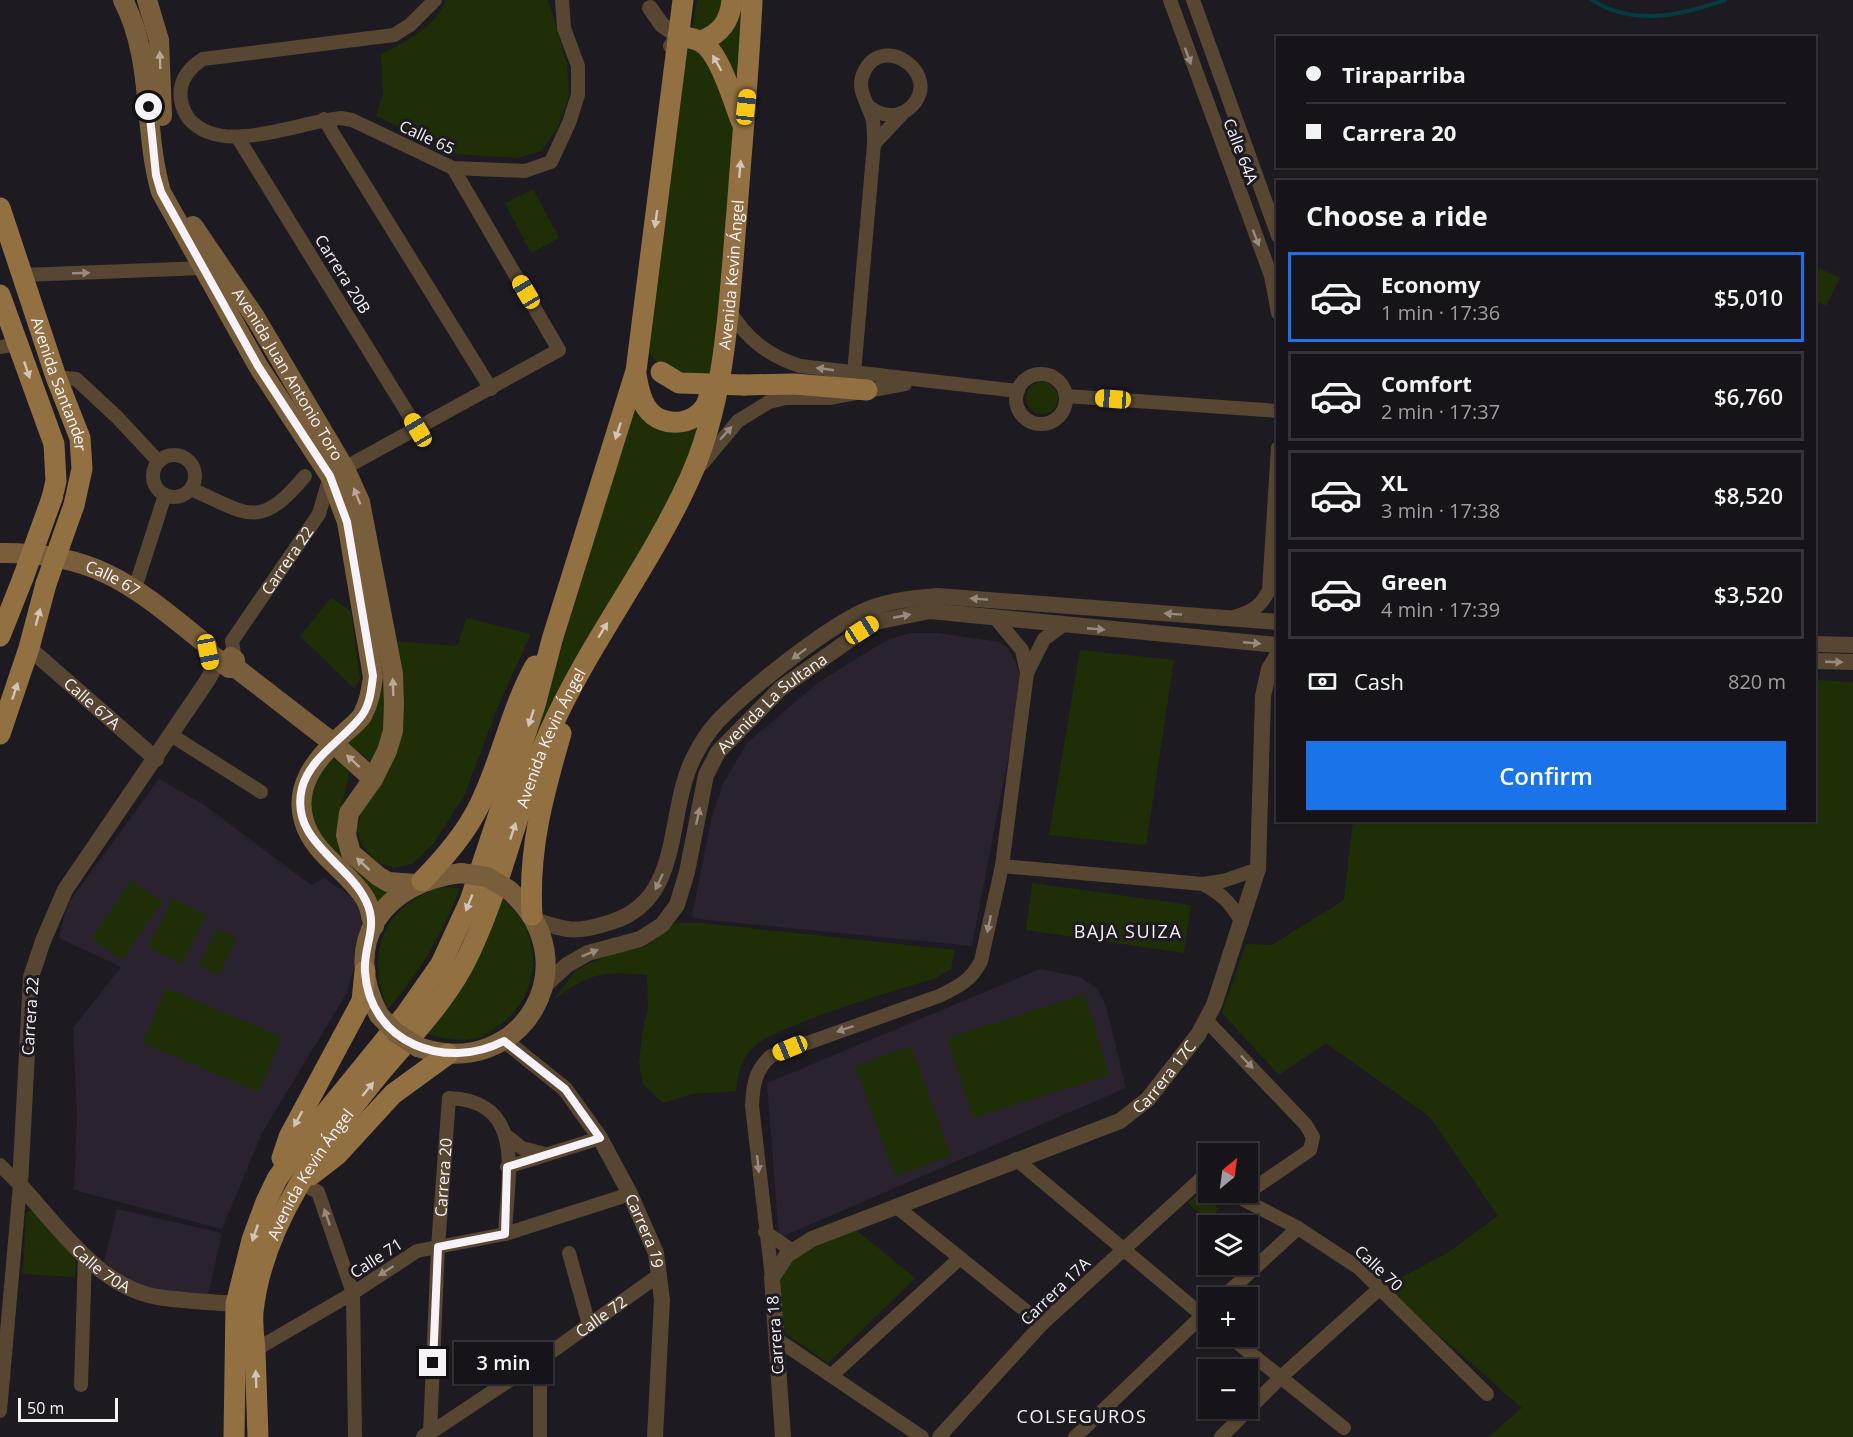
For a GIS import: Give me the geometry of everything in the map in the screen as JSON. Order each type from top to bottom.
[{"type":"main road","name":"Avenida Juan Antonio Toro","points":[[123,0],[139,42],[156,175],[161,192],[258,366],[360,502],[393,674],[393,731],[387,752],[373,779],[349,813],[346,836],[351,853],[365,867],[383,879],[419,882]]},
{"type":"main road","name":"Avenida Juan Antonio Toro","points":[[147,0],[159,40],[167,171],[181,208],[255,317],[338,472],[373,676],[370,698],[360,718],[333,743],[311,769],[302,788],[301,804],[304,823],[315,844],[345,874],[366,901],[374,926]]},
{"type":"main road","name":"Avenida Kevin Ángel","points":[[234,1437],[237,1304],[252,1240],[277,1179],[335,1098],[406,1014],[441,964],[470,901],[535,705],[552,640],[636,371],[660,194],[673,45],[683,0]]},
{"type":"main road","points":[[673,45],[701,41],[723,27],[731,15],[732,0]]},
{"type":"main road","name":"Avenida Kevin Ángel","points":[[258,1437],[253,1313],[274,1239],[322,1145],[440,1002],[468,957],[490,904],[535,767],[573,680],[690,479],[712,412],[721,361],[749,84],[752,0]]},
{"type":"main road","points":[[701,41],[708,47],[723,74],[744,126]]},
{"type":"main road","name":"Avenida Santander","points":[[0,208],[56,377],[80,438],[82,453],[79,488],[46,584],[29,648],[0,734]]},
{"type":"main road","name":"Avenida Santander","points":[[0,295],[9,346],[54,444],[56,472],[52,498],[0,636]]},
{"type":"main road","points":[[641,338],[646,354],[661,372],[679,383],[794,384],[867,390]]},
{"type":"main road","points":[[636,371],[641,396],[647,409],[659,418],[674,423],[688,421],[701,414],[708,402],[721,361]]},
{"type":"main road","name":"Calle 67","points":[[0,553],[32,553],[69,558],[92,566],[135,588],[333,743],[373,779]]},
{"type":"main road","points":[[277,1179],[289,1137],[362,1001],[368,941],[374,926],[392,900],[419,882],[448,854],[480,804],[528,679],[552,640]]},
{"type":"main road","points":[[365,971],[367,987],[379,1015],[395,1032],[418,1047],[448,1054],[471,1053],[511,1035],[529,1017],[543,987],[546,953],[534,917],[532,853],[539,810],[573,680]]},
{"type":"main road","points":[[419,882],[461,873],[487,877],[509,890],[534,917]]},
{"type":"main road","points":[[301,1183],[337,1155],[393,1094],[448,1054]]},
{"type":"street","name":"Calle 65","points":[[435,0],[410,25],[394,35],[203,59],[196,63],[184,78],[181,96],[186,115],[205,132],[238,138],[324,119],[340,118],[352,120],[453,168],[525,171],[551,162],[569,123],[578,95],[578,66],[564,28],[562,0]]},
{"type":"street","name":"Calle 64A","points":[[1170,0],[1271,276],[1276,302]]},
{"type":"street","name":"Calle 64A","points":[[1193,0],[1276,230]]},
{"type":"street","points":[[649,4],[673,45]]},
{"type":"street","points":[[854,373],[874,144],[873,122],[860,85],[862,75],[875,59],[893,55],[910,63],[920,79],[918,98],[874,144]]},
{"type":"street","points":[[867,105],[885,115],[905,112]]},
{"type":"street","points":[[324,119],[491,389]]},
{"type":"street","name":"Carrera 20B","points":[[238,138],[418,430]]},
{"type":"street","points":[[338,472],[418,430],[559,350],[453,168]]},
{"type":"street","points":[[23,275],[204,268]]},
{"type":"street","points":[[728,306],[746,334],[770,354],[800,366],[1018,391]]},
{"type":"street","points":[[1044,374],[1057,379],[1066,396],[1066,406],[1058,418],[1044,424],[1037,423],[1020,412],[1016,399],[1018,391],[1030,376],[1044,374]]},
{"type":"street","points":[[56,377],[76,379],[158,461]]},
{"type":"street","points":[[690,479],[738,421],[769,402],[786,398],[829,398],[924,381]]},
{"type":"street","points":[[1066,396],[1276,411]]},
{"type":"street","points":[[68,405],[83,399],[98,400]]},
{"type":"street","points":[[171,454],[185,457],[194,468],[195,475],[190,489],[179,496],[165,495],[152,480],[152,473],[158,461],[171,454]]},
{"type":"street","name":"Carrera 22","points":[[0,1411],[1,1372],[20,1185],[31,977],[43,941],[65,890],[156,759],[222,656],[319,514],[338,472]]},
{"type":"street","points":[[190,489],[244,513],[261,514],[285,500],[305,476]]},
{"type":"street","points":[[1231,618],[1253,611],[1263,602],[1269,591],[1276,480]]},
{"type":"street","points":[[135,588],[165,495]]},
{"type":"street","name":"Avenida La Sultana","points":[[534,917],[565,930],[582,931],[627,917],[648,901],[659,887],[667,864],[688,770],[706,736],[718,721],[773,674],[838,625],[869,609],[897,600],[938,596],[1276,622]]},
{"type":"street","name":"Avenida La Sultana","points":[[543,987],[567,965],[588,953],[640,939],[662,925],[677,905],[687,872],[706,775],[718,752],[781,688],[875,622],[930,611],[1062,626],[1276,645]]},
{"type":"street","points":[[996,619],[1022,650],[1027,673]]},
{"type":"street","points":[[1027,673],[1044,639],[1062,626]]},
{"type":"street","points":[[1816,645],[1853,645]]},
{"type":"street","name":"Calle 67A","points":[[29,648],[156,759]]},
{"type":"street","name":"Carrera 17C","points":[[772,1278],[793,1251],[813,1239],[898,1208],[1016,1159],[1120,1121],[1148,1099],[1198,1035],[1214,1005],[1258,869],[1263,696],[1269,669],[1276,657]]},
{"type":"street","points":[[1816,661],[1853,662]]},
{"type":"street","name":"Carrera 18","points":[[783,1437],[772,1278],[752,1106],[754,1079],[761,1065],[771,1056],[939,996],[966,983],[981,961],[1002,866],[1027,673]]},
{"type":"street","points":[[171,735],[261,792]]},
{"type":"street","points":[[1002,866],[1203,884],[1223,881],[1258,869]]},
{"type":"street","points":[[1203,884],[1220,893],[1233,906],[1242,923]]},
{"type":"street","points":[[1206,1020],[1306,1125],[1313,1137],[1310,1150],[1258,1181]]},
{"type":"street","name":"Carrera 19","points":[[511,1035],[528,1059],[565,1089],[600,1138],[630,1194],[656,1253],[662,1300],[656,1437]]},
{"type":"street","name":"Carrera 20","points":[[428,1436],[449,1098],[468,1098],[483,1104],[501,1122],[508,1137]]},
{"type":"street","points":[[508,1137],[522,1148],[545,1154]]},
{"type":"street","points":[[505,1234],[508,1137]]},
{"type":"street","points":[[507,1167],[600,1138]]},
{"type":"street","points":[[1016,1159],[1123,1250],[1198,1308]]},
{"type":"street","name":"Calle 70A","points":[[0,1165],[85,1255],[112,1278],[134,1290],[156,1297],[237,1304]]},
{"type":"street","points":[[301,1183],[318,1192],[352,1293],[354,1437]]},
{"type":"street","name":"Carrera 17A","points":[[939,1437],[1042,1324],[1198,1186]]},
{"type":"street","name":"Calle 71","points":[[255,1350],[352,1293],[417,1251],[505,1234],[630,1194]]},
{"type":"street","name":"Calle 70","points":[[1250,1203],[1298,1228],[1359,1268],[1487,1394]]},
{"type":"street","points":[[898,1208],[1042,1324]]},
{"type":"street","points":[[1234,1287],[1298,1228]]},
{"type":"street","points":[[765,1232],[793,1251]]},
{"type":"street","points":[[569,1253],[589,1325]]},
{"type":"street","points":[[81,1385],[85,1255]]},
{"type":"street","points":[[832,1375],[960,1258]]},
{"type":"street","name":"Calle 72","points":[[428,1436],[659,1275]]},
{"type":"street","points":[[1221,1437],[1281,1377],[1379,1289]]},
{"type":"street","points":[[1075,1437],[1198,1323]]},
{"type":"street","points":[[775,1338],[922,1437]]},
{"type":"street","points":[[1243,1347],[1344,1428]]},
{"type":"street","points":[[540,1360],[540,1437]]},
{"type":"shaded area","points":[[910,633],[938,633],[1000,642],[1009,649],[1019,670],[1019,700],[972,946],[699,919],[692,916],[711,820],[723,784],[747,743],[819,682],[887,640]]},
{"type":"shaded area","points":[[159,779],[203,804],[311,885],[324,878],[357,900],[363,924],[357,960],[346,994],[262,1133],[222,1229],[74,1190],[77,1116],[73,1028],[121,967],[59,938],[67,905]]},
{"type":"shaded area","points":[[1040,969],[1080,977],[1098,989],[1106,1006],[1126,1088],[779,1238],[767,1083]]},
{"type":"shaded area","points":[[117,1209],[222,1233],[208,1295],[151,1289],[122,1277],[104,1262]]},
{"type":"green space","points":[[446,0],[548,0],[567,63],[569,96],[557,129],[541,151],[518,158],[454,154],[376,116],[383,93],[381,54],[419,33],[435,18]]},
{"type":"green space","points":[[697,0],[727,0],[712,29],[692,33]]},
{"type":"green space","points":[[741,5],[739,99],[713,44]]},
{"type":"green space","points":[[682,45],[706,53],[740,128],[722,302],[709,380],[662,369],[649,352]]},
{"type":"green space","points":[[533,189],[559,238],[531,253],[505,203]]},
{"type":"green space","points":[[1816,266],[1840,278],[1826,306],[1816,301]]},
{"type":"green space","points":[[1042,382],[1053,387],[1058,398],[1053,409],[1042,414],[1031,409],[1026,398],[1031,387]]},
{"type":"green space","points":[[635,392],[643,415],[705,421],[690,458],[497,860],[603,510]]},
{"type":"green space","points":[[331,598],[351,611],[360,680],[354,688],[300,636]]},
{"type":"green space","points":[[467,618],[531,634],[501,699],[464,796],[433,844],[412,864],[394,868],[375,861],[361,844],[357,829],[362,811],[402,732],[404,701],[395,641],[457,646]]},
{"type":"green space","points":[[1080,650],[1174,660],[1146,845],[1049,835]]},
{"type":"green space","points":[[379,664],[384,689],[385,714],[381,738],[371,762],[346,742]]},
{"type":"green space","points":[[1816,680],[1853,682],[1853,1437],[1488,1437],[1522,1408],[1384,1287],[1447,1253],[1498,1216],[1430,1117],[1326,1043],[1279,1075],[1222,1013],[1246,944],[1272,945],[1344,900],[1353,822],[1816,822]]},
{"type":"green space","points":[[328,759],[341,762],[349,773],[339,816],[339,849],[353,865],[392,887],[376,906],[331,853],[314,822],[310,807],[310,792],[315,779]]},
{"type":"green space","points":[[132,880],[162,902],[122,960],[91,939]]},
{"type":"green space","points":[[1032,883],[1191,905],[1184,953],[1026,930]]},
{"type":"green space","points":[[439,887],[460,888],[430,952],[388,1009],[381,989],[378,969],[379,952],[384,935],[404,907]]},
{"type":"green space","points":[[501,897],[523,923],[532,948],[532,975],[523,1000],[505,1021],[480,1037],[464,1040],[450,1039],[423,1032]]},
{"type":"green space","points":[[172,898],[206,915],[182,964],[148,947]]},
{"type":"green space","points":[[675,923],[701,923],[955,950],[951,969],[936,978],[838,1009],[763,1040],[751,1049],[744,1059],[736,1091],[692,1094],[663,1103],[643,1084],[639,1063],[648,1008],[647,975],[618,973],[596,976],[586,979],[552,1001],[576,970],[612,953],[644,947]]},
{"type":"green space","points":[[216,929],[237,938],[219,975],[199,966]]},
{"type":"green space","points":[[166,988],[282,1037],[259,1092],[143,1043]]},
{"type":"green space","points":[[1085,994],[1109,1075],[973,1118],[947,1038]]},
{"type":"green space","points":[[911,1046],[951,1156],[895,1176],[855,1066]]},
{"type":"green space","points":[[1198,1194],[1198,1203],[1212,1203],[1219,1209],[1212,1215],[1201,1215],[1188,1203]]},
{"type":"green space","points":[[32,1210],[76,1254],[75,1277],[23,1274],[26,1213]]},
{"type":"green space","points":[[856,1230],[915,1278],[828,1363],[785,1333],[779,1289],[783,1275],[791,1263],[802,1254]]},
{"type":"waterway","points":[[1592,0],[1625,14],[1641,16],[1675,14],[1725,0]]},
{"type":"district","name":"BAJA SUIZA","points":[[1128,931]]},
{"type":"district","name":"COLSEGUROS","points":[[1082,1416]]},
{"type":"route","points":[[149,107],[156,175],[171,214],[204,268],[258,366],[330,476],[347,522],[373,676],[370,698],[360,718],[333,743],[311,769],[302,788],[301,804],[304,823],[315,844],[345,874],[366,901],[374,926],[365,956],[367,987],[372,1001],[379,1015],[395,1032],[418,1047],[433,1052],[471,1053],[504,1041],[565,1089],[600,1138],[507,1167],[505,1234],[438,1247],[433,1363]]}]
